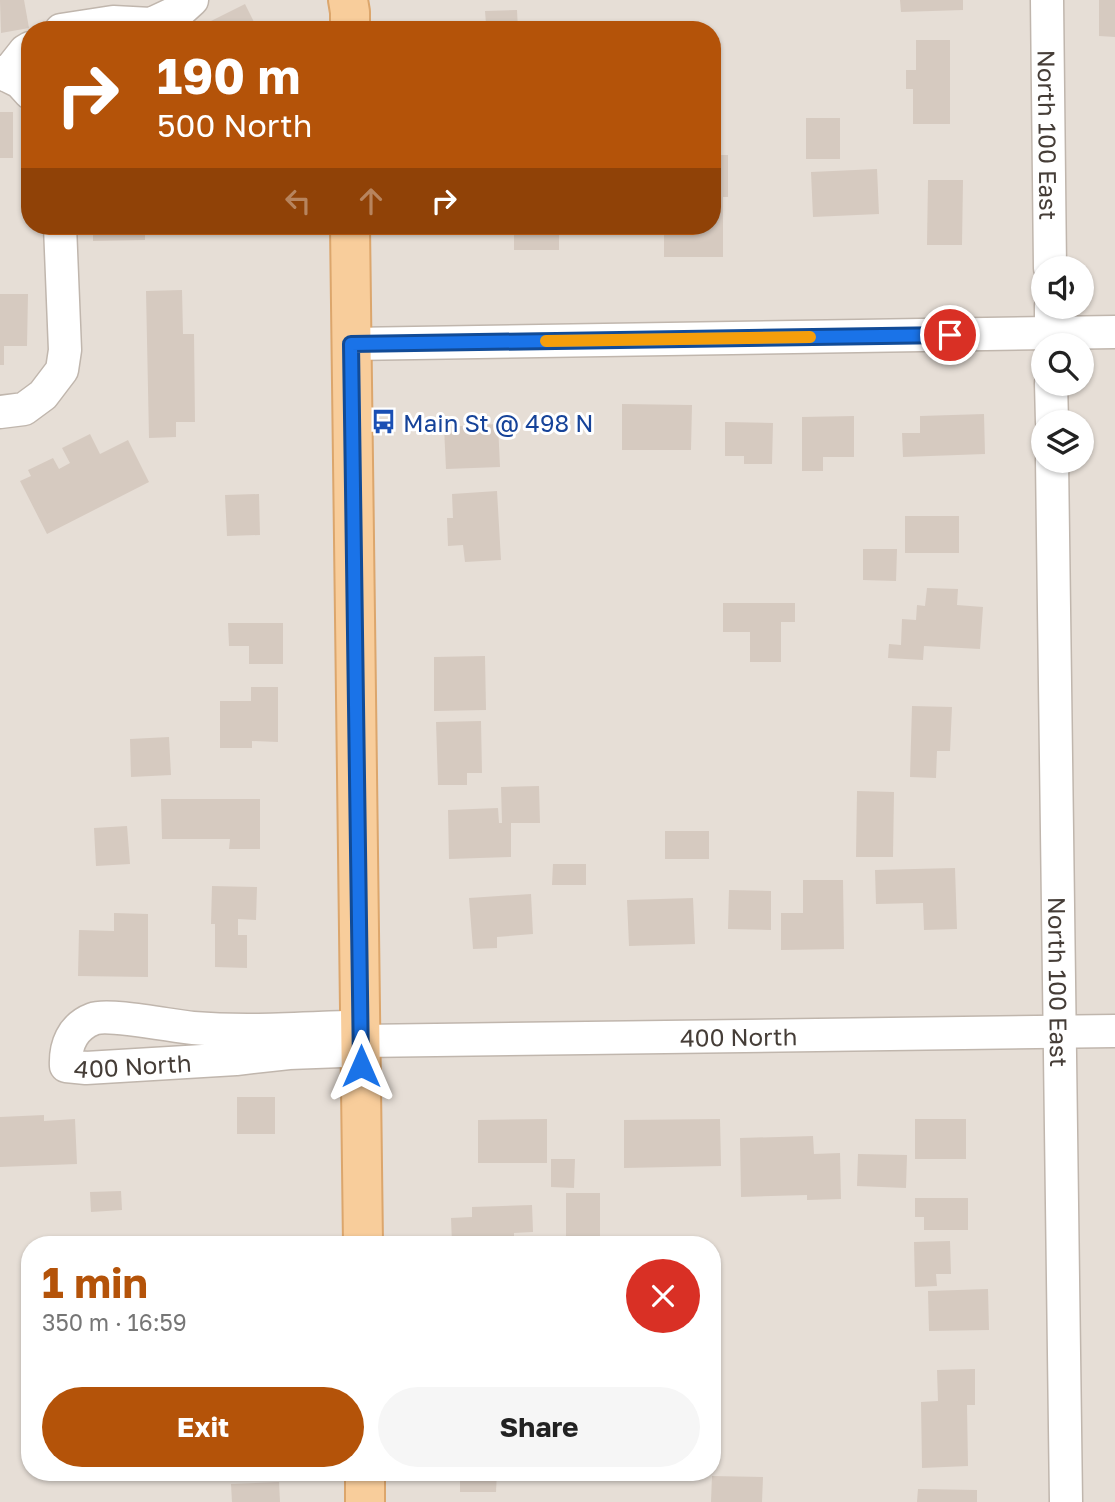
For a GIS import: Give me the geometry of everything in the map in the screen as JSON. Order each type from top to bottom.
[{"type":"main road","points":[[348,0],[350,21]]},
{"type":"main road","points":[[350,235],[363,1236]]},
{"type":"main road","points":[[365,1481],[365,1502]]},
{"type":"street","points":[[157,21],[181,10],[192,0]]},
{"type":"street","name":"North 100 East","points":[[1047,0],[1050,256]]},
{"type":"street","points":[[12,80],[21,60]]},
{"type":"street","points":[[0,412],[24,409],[43,395],[62,370],[65,350],[60,235]]},
{"type":"street","points":[[351,344],[1051,328],[1115,332]]},
{"type":"street","name":"North 100 East","points":[[1052,473],[1066,1502]]},
{"type":"street","name":"400 North","points":[[254,1043],[195,1028],[108,1016],[93,1019],[80,1026],[65,1051],[66,1066],[86,1068],[254,1043],[343,1027],[361,1041],[1115,1031]]},
{"type":"shaded area","points":[[0,0],[1115,0],[1115,1502],[0,1502]]},
{"type":"building","points":[[0,0],[24,0],[28,21],[21,21],[21,29],[1,33]]},
{"type":"building","points":[[900,0],[963,0],[963,10],[901,12]]},
{"type":"building","points":[[1099,0],[1115,0],[1115,37],[1099,36]]},
{"type":"building","points":[[245,4],[254,21],[211,21]]},
{"type":"building","points":[[517,10],[518,21],[486,21],[485,11]]},
{"type":"building","points":[[916,40],[950,40],[950,124],[913,124],[913,89],[906,89],[906,70],[916,70]]},
{"type":"building","points":[[0,112],[13,112],[13,158],[0,158]]},
{"type":"building","points":[[806,118],[840,118],[840,159],[806,159]]},
{"type":"building","points":[[721,155],[728,155],[728,197],[723,197],[723,257],[664,257],[664,235],[721,235]]},
{"type":"building","points":[[877,169],[879,214],[813,217],[811,172]]},
{"type":"building","points":[[928,180],[963,180],[962,245],[927,245]]},
{"type":"building","points":[[93,235],[145,235],[145,240],[93,241]]},
{"type":"building","points":[[514,235],[559,235],[559,250],[514,250]]},
{"type":"building","points":[[182,290],[183,334],[194,334],[195,422],[176,422],[176,437],[149,438],[146,291]]},
{"type":"building","points":[[0,294],[28,294],[27,346],[4,346],[4,365],[0,365]]},
{"type":"building","points":[[622,404],[692,405],[691,450],[622,450]]},
{"type":"building","points":[[984,414],[985,454],[903,457],[902,433],[920,433],[920,416]]},
{"type":"building","points":[[854,416],[854,457],[823,457],[823,471],[802,471],[802,417]]},
{"type":"building","points":[[725,422],[773,423],[772,464],[744,464],[744,456],[725,456]]},
{"type":"building","points":[[498,424],[500,467],[446,469],[444,427]]},
{"type":"building","points":[[90,434],[100,454],[128,440],[149,482],[47,534],[20,481],[31,476],[28,470],[53,458],[59,469],[70,463],[62,448]]},
{"type":"building","points":[[497,491],[501,560],[465,562],[463,545],[448,546],[447,518],[453,518],[452,494]]},
{"type":"building","points":[[259,494],[260,535],[227,536],[225,495]]},
{"type":"building","points":[[905,516],[959,516],[959,553],[905,553]]},
{"type":"building","points":[[863,549],[897,549],[896,581],[863,580]]},
{"type":"building","points":[[927,588],[958,589],[957,605],[983,607],[980,649],[924,646],[923,660],[888,658],[889,644],[901,645],[902,619],[916,620],[917,605],[925,606]]},
{"type":"building","points":[[723,603],[795,603],[795,622],[781,622],[781,662],[750,662],[750,632],[723,632]]},
{"type":"building","points":[[228,623],[283,623],[283,664],[249,664],[249,646],[229,646]]},
{"type":"building","points":[[485,656],[486,710],[434,711],[434,657]]},
{"type":"building","points":[[251,687],[278,687],[278,742],[252,741],[252,748],[220,748],[220,701],[251,701]]},
{"type":"building","points":[[912,706],[952,707],[950,751],[937,751],[936,778],[910,777]]},
{"type":"building","points":[[481,721],[482,773],[467,773],[467,785],[438,785],[436,722]]},
{"type":"building","points":[[169,737],[171,775],[131,777],[130,739]]},
{"type":"building","points":[[539,786],[540,823],[511,823],[511,857],[449,859],[448,810],[498,808],[499,823],[502,823],[501,787]]},
{"type":"building","points":[[857,791],[894,792],[893,857],[856,857]]},
{"type":"building","points":[[161,799],[260,799],[260,849],[229,849],[230,839],[162,839]]},
{"type":"building","points":[[127,826],[130,864],[96,866],[94,828]]},
{"type":"building","points":[[665,831],[709,831],[709,859],[665,859]]},
{"type":"building","points":[[553,864],[586,864],[586,885],[552,885]]},
{"type":"building","points":[[955,868],[957,929],[924,930],[923,903],[876,904],[875,870]]},
{"type":"building","points":[[803,880],[843,880],[844,949],[781,950],[781,913],[803,913]]},
{"type":"building","points":[[212,886],[257,887],[256,920],[238,919],[238,935],[247,935],[247,968],[215,967],[215,924],[211,924]]},
{"type":"building","points":[[729,890],[771,891],[771,930],[728,929]]},
{"type":"building","points":[[531,894],[533,934],[497,937],[497,948],[473,949],[469,898]]},
{"type":"building","points":[[693,898],[695,944],[629,946],[627,900]]},
{"type":"building","points":[[114,913],[148,914],[148,977],[78,976],[79,930],[114,931]]},
{"type":"building","points":[[237,1097],[275,1097],[275,1134],[237,1134]]},
{"type":"building","points":[[44,1115],[44,1121],[75,1119],[77,1164],[0,1167],[0,1117]]},
{"type":"building","points":[[547,1119],[547,1163],[478,1163],[478,1120]]},
{"type":"building","points":[[720,1119],[721,1166],[624,1168],[624,1120]]},
{"type":"building","points":[[915,1119],[966,1119],[966,1159],[915,1159]]},
{"type":"building","points":[[813,1136],[814,1154],[840,1153],[841,1199],[807,1200],[807,1195],[741,1197],[740,1138]]},
{"type":"building","points":[[858,1154],[907,1155],[906,1188],[857,1186]]},
{"type":"building","points":[[551,1159],[575,1159],[574,1188],[551,1187]]},
{"type":"building","points":[[121,1191],[122,1210],[91,1212],[90,1192]]},
{"type":"building","points":[[566,1193],[600,1193],[600,1236],[566,1236]]},
{"type":"building","points":[[915,1198],[968,1198],[968,1230],[924,1230],[924,1217],[915,1217]]},
{"type":"building","points":[[532,1205],[533,1232],[514,1233],[514,1236],[452,1236],[451,1218],[472,1217],[472,1207]]},
{"type":"building","points":[[950,1241],[951,1274],[936,1274],[937,1286],[915,1287],[914,1242]]},
{"type":"building","points":[[988,1289],[989,1330],[929,1331],[928,1291]]},
{"type":"building","points":[[975,1369],[975,1405],[967,1405],[968,1466],[922,1468],[921,1402],[938,1401],[937,1370]]},
{"type":"building","points":[[721,1476],[763,1477],[762,1502],[711,1502],[712,1481],[721,1481]]},
{"type":"building","points":[[460,1481],[497,1481],[496,1492],[460,1492]]},
{"type":"building","points":[[279,1482],[280,1502],[232,1502],[231,1484]]},
{"type":"building","points":[[918,1489],[977,1490],[977,1502],[917,1502]]},
{"type":"slow traffic","points":[[546,341],[810,337]]},
{"type":"place","name":"Main St @ 498 N","points":[[383,422]]},
{"type":"route","points":[[361,1066],[351,344],[950,335]]}]
